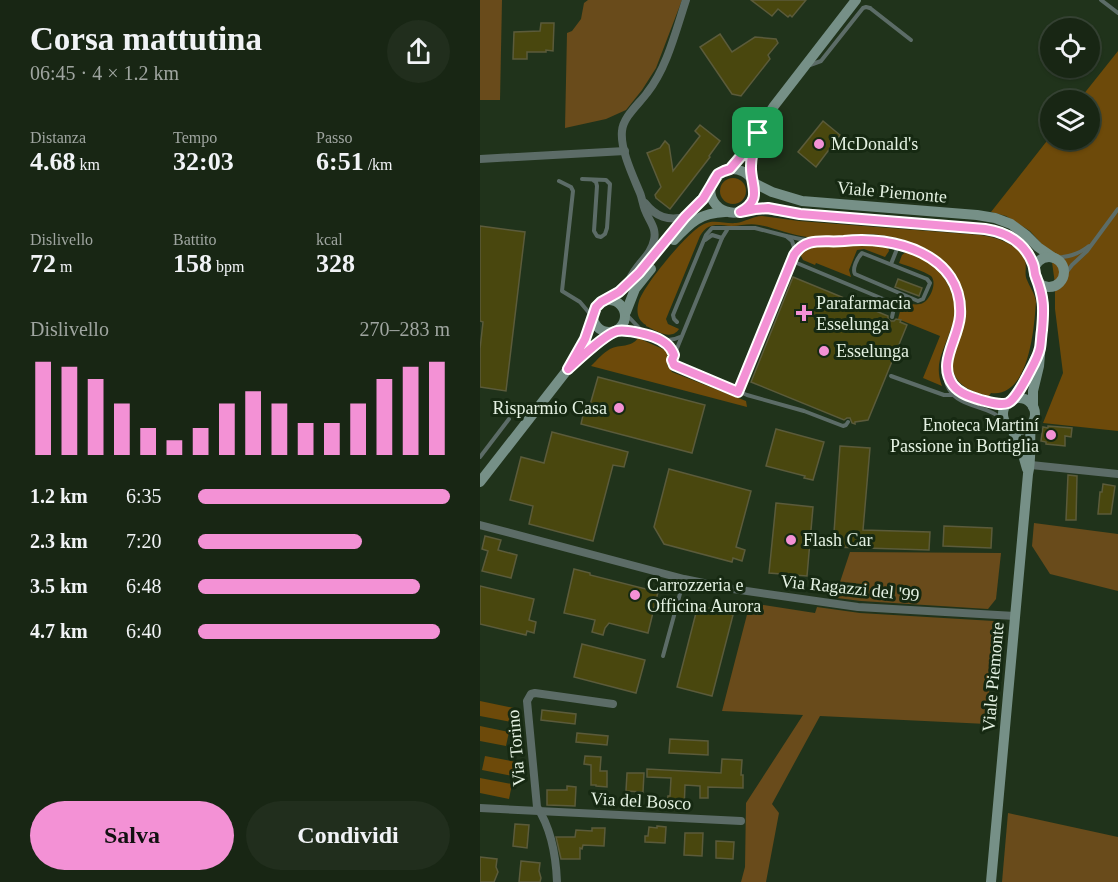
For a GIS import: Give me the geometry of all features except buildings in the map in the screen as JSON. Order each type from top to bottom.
[{"type":"street","points":[[628,283],[634,270],[651,248],[654,238],[653,226],[645,211],[624,151],[621,134],[623,126],[659,75],[686,0]]},
{"type":"street","points":[[730,169],[758,133],[774,106],[856,0]]},
{"type":"street","points":[[568,369],[616,331],[625,321],[637,287],[671,243],[694,220],[715,212],[733,213],[746,209],[754,197],[751,158],[758,133]]},
{"type":"street","points":[[480,159],[624,151]]},
{"type":"street","points":[[480,482],[568,369],[585,339],[596,307],[628,283],[698,205],[718,174],[737,169],[753,181]]},
{"type":"street","name":"Viale Piemonte","points":[[753,181],[772,192],[802,201],[995,218],[1018,229],[1054,258]]},
{"type":"street","points":[[711,187],[712,200],[725,212]]},
{"type":"street","points":[[642,200],[653,212],[662,217],[674,219],[685,217]]},
{"type":"street","name":"Viale Piemonte","points":[[740,212],[768,208],[800,214],[989,229],[1005,234],[1022,245],[1035,268]]},
{"type":"street","points":[[1040,349],[1022,385],[1003,411],[1007,424],[1020,430],[1028,427],[1035,416],[1033,391],[1039,366],[1044,308],[1035,268],[1046,257],[1058,260],[1064,273],[1044,308]]},
{"type":"street","points":[[1039,282],[1046,286],[1060,281]]},
{"type":"street","points":[[605,300],[620,303],[626,313]]},
{"type":"street","points":[[593,317],[595,324],[602,331],[610,333],[616,331]]},
{"type":"street","points":[[1009,402],[1024,399],[1033,407]]},
{"type":"street","name":"Viale Piemonte","points":[[1007,424],[1021,447],[1029,470]]},
{"type":"street","name":"Viale Piemonte","points":[[991,882],[1029,470],[1031,424]]},
{"type":"street","points":[[1029,470],[1118,474]]},
{"type":"street","name":"Via Ragazzi del '99","points":[[480,525],[684,579],[733,589],[858,607],[1016,616]]},
{"type":"street","name":"Via Torino","points":[[540,812],[537,807],[527,705],[530,695],[535,693],[613,704]]},
{"type":"street","name":"Via del Bosco","points":[[480,808],[741,821]]},
{"type":"street","points":[[540,812],[555,857],[557,882]]},
{"type":"lane","points":[[1101,0],[1118,13]]},
{"type":"lane","points":[[869,2],[870,8]]},
{"type":"lane","points":[[804,67],[821,61],[865,7],[870,8],[911,40]]},
{"type":"lane","points":[[582,179],[606,180],[610,184],[608,226],[601,237],[597,236],[594,231],[597,186],[596,181],[593,180]]},
{"type":"lane","points":[[559,181],[571,187],[573,191],[562,291],[582,304],[593,317]]},
{"type":"lane","points":[[1060,281],[1085,254],[1118,209]]},
{"type":"lane","points":[[677,322],[674,315],[703,242],[712,228],[755,228],[812,242],[867,239],[899,244],[921,252],[934,260],[945,271],[955,287],[960,322],[945,369],[949,389],[953,395],[966,403],[993,412],[1007,424]]},
{"type":"lane","points":[[728,229],[722,238],[674,355],[673,365],[738,392],[804,411],[843,426],[848,422]]},
{"type":"lane","points":[[703,242],[712,235],[722,238]]},
{"type":"lane","points":[[738,392],[794,255],[792,241],[786,236]]},
{"type":"lane","points":[[794,255],[801,247],[812,242]]},
{"type":"lane","points":[[891,264],[899,244]]},
{"type":"lane","points":[[1054,258],[1075,255],[1092,244]]},
{"type":"lane","points":[[862,253],[891,264],[929,281],[930,285],[922,300],[918,301],[854,273],[862,253]]},
{"type":"lane","points":[[792,261],[888,301],[894,308],[892,317]]},
{"type":"lane","points":[[626,313],[643,332]]},
{"type":"lane","points":[[616,331],[643,332],[661,340],[672,349],[674,355]]},
{"type":"lane","points":[[661,340],[672,340],[682,336]]},
{"type":"lane","points":[[947,360],[949,378],[959,391],[993,403],[1009,402]]},
{"type":"lane","points":[[891,376],[944,395],[953,395]]},
{"type":"lane","points":[[480,458],[509,419]]},
{"type":"lane","points":[[663,656],[684,579]]},
{"type":"shaded area","points":[[480,0],[502,0],[500,100],[480,100]]},
{"type":"shaded area","points":[[588,0],[682,0],[656,68],[626,110],[606,119],[565,128],[567,33],[572,31],[581,19],[584,3]]},
{"type":"shaded area","points":[[1118,51],[1118,431],[1043,423],[1063,373],[1052,262],[1030,231],[1006,216],[991,212],[1040,150],[1100,150],[1100,90],[1087,90],[1097,78],[1100,78],[1100,74]]},
{"type":"shaded area","points":[[733,178],[742,182],[746,191],[742,200],[733,204],[724,200],[720,191],[724,182]]},
{"type":"shaded area","points":[[762,216],[980,235],[1000,240],[1018,250],[1025,261],[1026,278],[1036,302],[1027,360],[1014,385],[1004,392],[991,393],[989,396],[967,388],[956,378],[952,363],[965,317],[964,302],[957,281],[941,260],[922,247],[901,239],[878,235],[807,237],[755,224],[710,226],[700,236],[666,319],[668,324],[679,329],[676,333],[668,335],[646,326],[641,321],[638,315],[639,301],[649,283],[667,259],[697,229],[708,223],[736,223]]},
{"type":"shaded area","points":[[858,244],[885,246],[889,251],[885,257],[864,249],[857,250],[849,270],[851,277],[803,260],[800,254],[801,250],[807,246],[834,247]]},
{"type":"shaded area","points":[[906,252],[924,258],[931,264],[944,278],[953,296],[955,320],[939,363],[942,386],[923,378],[940,336],[898,319],[900,306],[897,298],[911,304],[923,303],[929,297],[934,283],[931,276],[899,263]]},
{"type":"shaded area","points":[[638,338],[665,350],[667,365],[672,372],[746,401],[747,407],[591,366],[610,349],[629,345]]},
{"type":"shaded area","points":[[1034,523],[1118,534],[1118,591],[1050,574],[1032,546]]},
{"type":"shaded area","points":[[850,552],[1001,553],[996,599],[988,609],[837,598],[837,591]]},
{"type":"shaded area","points":[[750,603],[815,613],[817,607],[860,613],[994,621],[987,724],[820,716],[772,804],[779,813],[766,882],[741,882],[745,867],[746,803],[803,715],[722,711]]},
{"type":"shaded area","points":[[480,701],[514,708],[511,722],[480,716]]},
{"type":"shaded area","points":[[480,726],[509,732],[506,746],[480,741]]},
{"type":"shaded area","points":[[485,756],[516,762],[513,776],[482,770]]},
{"type":"shaded area","points":[[480,778],[512,784],[509,799],[480,793]]},
{"type":"shaded area","points":[[1008,813],[1118,837],[1118,882],[1002,882]]},
{"type":"place","name":"McDonald's","points":[[819,144]]},
{"type":"place","name":"Parafarmacia Esselunga","points":[[804,313]]},
{"type":"place","name":"Esselunga","points":[[824,351]]},
{"type":"place","name":"Risparmio Casa","points":[[619,408]]},
{"type":"place","name":"Enoteca Martiní Passione in Bottiglia","points":[[1051,435]]},
{"type":"place","name":"Flash Car","points":[[791,540]]},
{"type":"place","name":"Carrozzeria e Officina Aurora","points":[[635,595]]},
{"type":"route","points":[[758,133],[751,158],[754,197],[746,209],[740,212],[768,208],[800,214],[985,229],[1013,238],[1027,250],[1035,268],[1034,273],[1039,282],[1044,308],[1040,349],[1028,376],[1011,400],[1007,403],[995,403],[975,398],[959,391],[950,381],[947,360],[960,322],[959,298],[954,284],[940,265],[912,248],[871,239],[812,242],[800,248],[794,255],[738,392],[673,365],[674,355],[671,348],[661,340],[643,332],[617,331],[602,340],[568,369],[585,339],[596,307],[619,292],[639,273],[685,217],[703,199],[718,174],[730,169],[758,133]]}]
